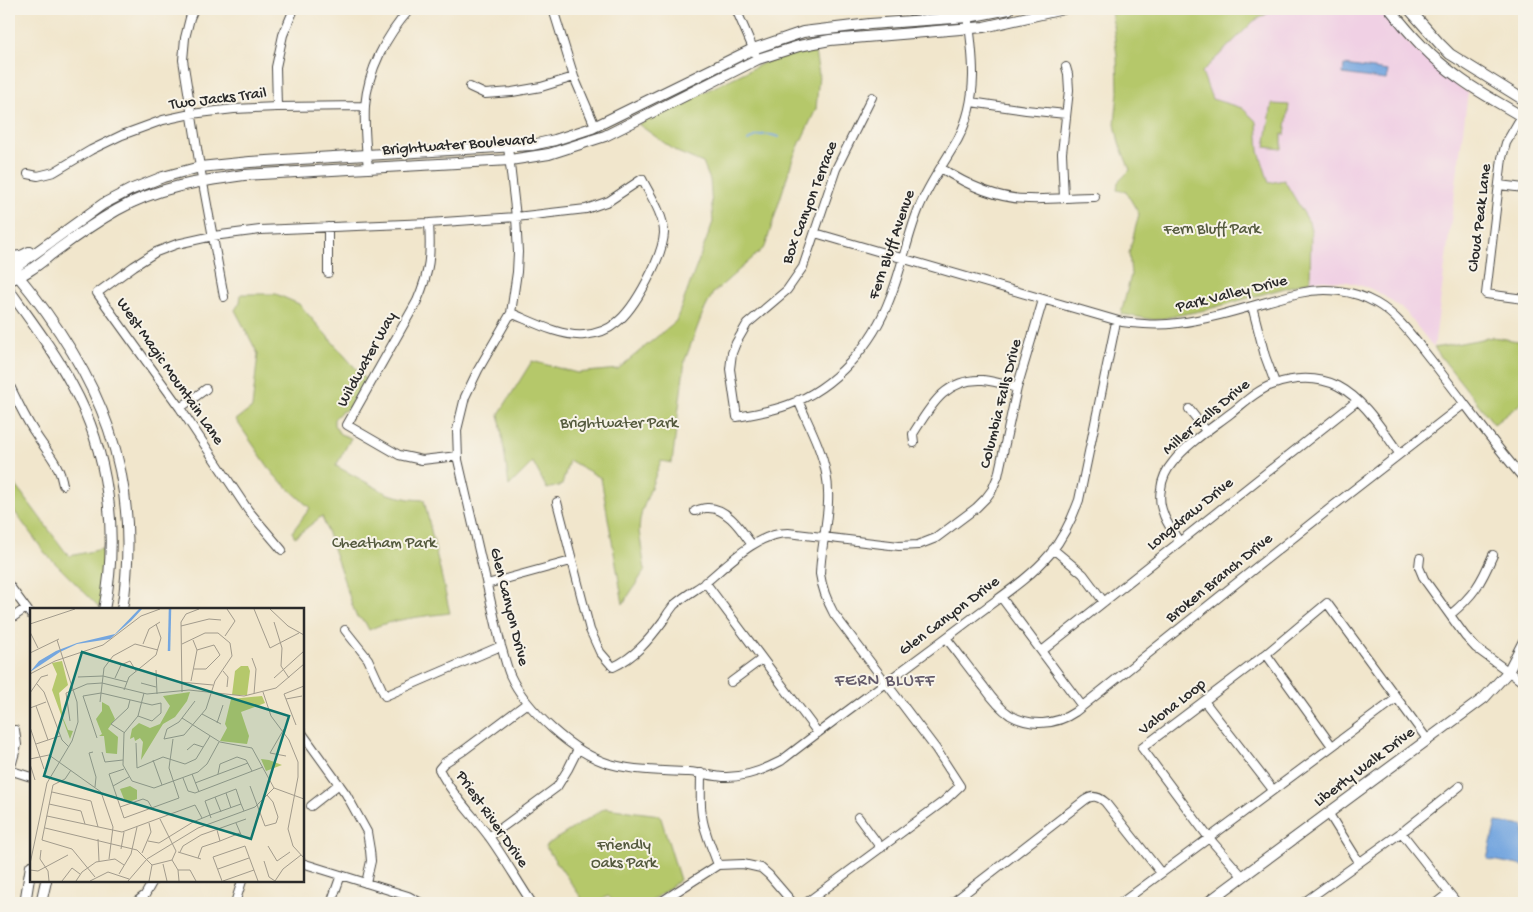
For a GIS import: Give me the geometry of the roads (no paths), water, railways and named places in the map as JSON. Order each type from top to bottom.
[{"type":"street","points":[[194,9],[185,38],[183,60],[202,180],[224,298]]},
{"type":"street","points":[[277,106],[276,67],[283,35],[294,9]]},
{"type":"street","points":[[368,168],[366,106],[372,69],[390,35],[407,12],[398,9]]},
{"type":"street","points":[[554,9],[574,77],[595,126]]},
{"type":"street","points":[[736,9],[756,54]]},
{"type":"street","name":"Brightwater Boulevard","points":[[9,280],[12,271],[103,204],[162,177],[200,167],[250,162],[532,145],[555,140],[595,126],[803,32],[1009,9]]},
{"type":"street","name":"Brightwater Boulevard","points":[[12,271],[65,244],[118,210],[156,191],[176,186],[202,180],[244,175],[510,160],[549,154],[605,136],[756,54],[830,40],[984,27],[1063,9]]},
{"type":"street","points":[[1390,9],[1416,41],[1438,62],[1477,90],[1523,115]]},
{"type":"street","points":[[1410,9],[1450,54],[1524,100]]},
{"type":"street","name":"Fern Bluff Avenue","points":[[737,417],[775,409],[798,400],[828,383],[864,348],[876,330],[890,300],[914,219],[925,192],[963,128],[970,102],[974,68],[968,13]]},
{"type":"street","points":[[1064,198],[1062,161],[1069,90],[1066,67]]},
{"type":"street","points":[[470,86],[486,94],[512,92],[541,87],[574,77]]},
{"type":"street","name":"Box Canyon Terrace","points":[[737,417],[730,381],[732,353],[736,343],[747,324],[787,290],[798,277],[806,262],[836,169],[872,97]]},
{"type":"street","points":[[970,102],[1066,114]]},
{"type":"street","name":"Two Jacks Trail","points":[[28,174],[38,176],[54,172],[91,150],[122,135],[163,120],[191,114],[277,106],[366,106]]},
{"type":"street","name":"Cloud Peak Lane","points":[[1523,115],[1512,132],[1505,148],[1486,294],[1524,299]]},
{"type":"street","name":"Glen Canyon Drive","points":[[508,147],[516,218],[517,272],[511,313],[478,370],[465,397],[457,430],[461,478],[500,646],[511,676],[527,702],[555,730],[578,749],[609,764],[638,770],[701,773],[724,777],[762,770],[781,761],[1034,571],[1053,550],[1071,521],[1079,500],[1116,322]]},
{"type":"street","points":[[940,168],[968,185],[1009,197],[1029,200],[1094,196]]},
{"type":"street","name":"West Magic Mountain Lane","points":[[282,550],[248,510],[180,408],[98,293],[156,252],[178,244],[213,236],[260,230],[516,218],[586,209],[609,201],[642,179],[660,216],[664,231],[662,248],[655,265],[631,307],[617,323],[599,332],[584,335],[566,334],[511,313]]},
{"type":"street","points":[[1499,185],[1524,188]]},
{"type":"street","name":"Wildwater Way","points":[[429,223],[430,254],[426,281],[417,301],[347,425],[399,455],[422,460],[458,456]]},
{"type":"street","points":[[328,227],[328,273]]},
{"type":"street","name":"Park Valley Drive","points":[[815,233],[1116,322],[1177,324],[1301,293],[1322,290],[1344,292],[1371,301],[1385,308],[1398,320],[1524,479]]},
{"type":"street","points":[[9,255],[24,255],[45,241],[58,236]]},
{"type":"street","points":[[12,271],[68,344],[81,366],[106,419],[115,447],[127,513],[128,542],[122,608]]},
{"type":"street","points":[[9,290],[58,360],[83,407],[99,451],[110,514],[110,567],[104,608]]},
{"type":"street","name":"Columbia Falls Drive","points":[[557,502],[590,630],[600,652],[613,666],[635,654],[649,640],[674,605],[752,545],[766,538],[784,533],[899,546],[918,545],[936,538],[976,508],[992,490],[998,476],[1017,388],[1043,300]]},
{"type":"street","points":[[1252,306],[1265,356],[1275,384]]},
{"type":"street","name":"Miller Falls Drive","points":[[1179,541],[1164,518],[1160,503],[1163,479],[1172,463],[1249,399],[1261,390],[1275,384],[1297,379],[1323,381],[1338,386],[1364,408],[1399,453]]},
{"type":"street","points":[[914,443],[913,434],[930,406],[948,389],[974,380],[991,381],[1017,388]]},
{"type":"street","points":[[9,384],[28,422],[60,470],[63,485]]},
{"type":"street","points":[[180,408],[206,390]]},
{"type":"street","points":[[798,400],[816,441],[826,473],[828,499],[820,574],[829,604],[834,614],[936,749],[960,786],[944,801],[806,903]]},
{"type":"street","name":"Longdraw Drive","points":[[1042,651],[1357,401]]},
{"type":"street","name":"Broken Branch Drive","points":[[946,638],[986,690],[1010,714],[1033,723],[1062,719],[1071,715],[1399,453],[1464,404]]},
{"type":"street","points":[[1189,409],[1207,432]]},
{"type":"street","points":[[107,495],[124,491]]},
{"type":"street","points":[[695,511],[706,508],[722,512],[740,528],[752,545]]},
{"type":"street","points":[[110,514],[127,513]]},
{"type":"street","points":[[1053,550],[1083,574],[1104,602]]},
{"type":"street","points":[[1450,614],[1476,590],[1493,555]]},
{"type":"street","points":[[1420,558],[1420,573],[1476,648],[1524,683]]},
{"type":"street","points":[[487,584],[572,561]]},
{"type":"street","points":[[705,582],[818,733]]},
{"type":"street","points":[[9,585],[30,614]]},
{"type":"street","points":[[1001,597],[1082,706]]},
{"type":"street","name":"Valona Loop","points":[[1209,838],[1142,748],[1266,654],[1327,603],[1427,739]]},
{"type":"street","points":[[9,620],[26,608]]},
{"type":"street","points":[[345,630],[368,659],[385,696],[500,646]]},
{"type":"street","name":"Liberty Walk Drive","points":[[1207,903],[1484,698],[1508,672],[1524,641]]},
{"type":"street","points":[[1266,654],[1332,746]]},
{"type":"street","points":[[731,682],[762,659]]},
{"type":"street","points":[[1121,903],[1397,698]]},
{"type":"street","points":[[1204,701],[1273,790]]},
{"type":"street","name":"Priest River Drive","points":[[527,702],[463,751],[444,763],[440,769],[465,808],[489,837],[532,903]]},
{"type":"street","points":[[15,730],[17,745],[10,770],[30,777]]},
{"type":"street","points":[[304,736],[357,812],[368,838],[370,861],[366,883]]},
{"type":"street","points":[[489,837],[557,786],[578,749]]},
{"type":"street","points":[[701,773],[701,808],[705,831],[718,865]]},
{"type":"street","points":[[311,806],[339,784]]},
{"type":"street","points":[[1304,903],[1460,786]]},
{"type":"street","points":[[952,903],[1090,797],[1096,797],[1105,802],[1161,873]]},
{"type":"street","points":[[1329,814],[1359,862]]},
{"type":"street","points":[[858,817],[881,848]]},
{"type":"street","points":[[1401,832],[1457,903]]},
{"type":"street","points":[[1209,838],[1243,877]]},
{"type":"street","points":[[304,864],[408,896],[421,903]]},
{"type":"street","points":[[659,903],[718,865],[743,864],[761,868],[793,903]]},
{"type":"street","points":[[25,903],[30,872]]},
{"type":"street","points":[[331,903],[340,875]]},
{"type":"street","points":[[41,903],[46,882]]},
{"type":"street","points":[[135,903],[145,895],[153,882]]},
{"type":"street","points":[[235,903],[242,882]]},
{"type":"street","points":[[1436,903],[1449,893]]},
{"type":"water","points":[[1344,65],[1388,71],[1386,80],[1343,74]]},
{"type":"water","points":[[1496,822],[1524,826],[1524,866],[1487,859]]},
{"type":"waterway","points":[[748,141],[763,135],[779,137]]},
{"type":"district","name":"FERN BLUFF","points":[[885,681]]},
{"type":"park label","name":"Fern Bluff Park","points":[[1212,230]]},
{"type":"park label","name":"Brightwater Park","points":[[619,424]]},
{"type":"park label","name":"Cheatham Park","points":[[384,544]]},
{"type":"park label","name":"Friendly Oaks Park","points":[[624,855]]}]
